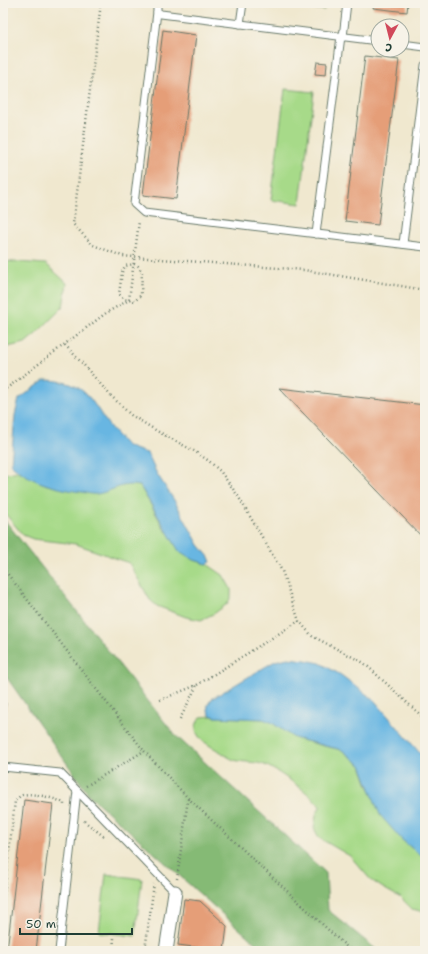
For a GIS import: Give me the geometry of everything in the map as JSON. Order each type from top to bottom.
[{"type":"street","points":[[168,951],[175,892]]},
{"type":"lane","points":[[157,3],[134,204],[144,213],[425,247]]},
{"type":"lane","points":[[240,24],[242,3]]},
{"type":"lane","points":[[316,234],[347,3]]},
{"type":"lane","points":[[157,12],[161,14],[370,40]]},
{"type":"lane","points":[[410,45],[425,47]]},
{"type":"lane","points":[[403,244],[425,65]]},
{"type":"lane","points":[[3,768],[60,773],[175,892]]},
{"type":"lane","points":[[59,951],[77,791]]},
{"type":"path","points":[[101,3],[73,224],[93,245],[122,256],[304,270],[425,290]]},
{"type":"path","points":[[129,300],[141,210]]},
{"type":"path","points":[[134,264],[138,266],[142,272],[141,294],[135,301],[123,299],[119,294],[122,272],[125,266],[134,264]]},
{"type":"path","points":[[3,391],[106,313],[129,300]]},
{"type":"path","points":[[65,345],[131,415],[156,431],[194,451],[209,461],[220,471],[238,496],[282,571],[299,621],[312,636],[364,663],[425,719]]},
{"type":"path","points":[[3,568],[144,751],[188,798],[351,951]]},
{"type":"path","points":[[160,700],[197,685],[299,621]]},
{"type":"path","points":[[180,719],[197,685]]},
{"type":"path","points":[[77,791],[144,751]]},
{"type":"path","points":[[3,903],[15,801],[20,796],[29,795],[50,798],[64,803],[66,809]]},
{"type":"path","points":[[175,892],[188,798]]},
{"type":"path","points":[[75,813],[112,843]]},
{"type":"path","points":[[143,951],[146,943],[154,884],[153,878]]},
{"type":"path","points":[[113,951],[114,938]]},
{"type":"green space","points":[[324,3],[324,10],[277,4]]},
{"type":"green space","points":[[285,89],[314,92],[300,204],[271,200]]},
{"type":"green space","points":[[3,261],[46,264],[67,283],[63,307],[25,343],[3,348]]},
{"type":"green space","points":[[18,471],[47,485],[115,487],[130,484],[140,486],[165,530],[194,560],[207,564],[223,575],[231,589],[231,597],[227,604],[215,613],[201,620],[186,617],[157,606],[150,600],[129,563],[76,544],[33,539],[23,535],[3,511],[3,474]]},
{"type":"green space","points":[[3,518],[175,735],[326,873],[328,910],[378,951],[264,951],[89,795],[3,672]]},
{"type":"green space","points":[[212,716],[263,719],[271,722],[295,738],[342,750],[361,765],[368,786],[402,840],[425,859],[425,912],[412,909],[401,898],[371,880],[350,856],[319,838],[314,828],[316,815],[320,807],[312,797],[288,779],[267,766],[259,763],[234,760],[210,746],[200,738],[196,729],[197,723],[201,717]]},
{"type":"green space","points":[[106,874],[142,879],[135,936],[99,932]]},
{"type":"water","points":[[45,380],[60,381],[81,390],[95,404],[107,423],[125,444],[133,449],[147,453],[157,474],[174,500],[199,545],[209,557],[211,562],[207,564],[194,560],[179,551],[140,486],[128,485],[103,493],[90,494],[44,484],[26,476],[11,464],[15,415],[19,399]]},
{"type":"water","points":[[288,658],[320,663],[341,675],[374,700],[425,759],[425,859],[402,840],[380,815],[361,765],[342,750],[294,738],[271,722],[263,719],[216,717],[210,715],[208,706],[209,702],[213,698],[275,661]]},
{"type":"building","points":[[374,3],[408,3],[407,12],[373,8]]},
{"type":"building","points":[[163,30],[196,35],[176,199],[143,195]]},
{"type":"building","points":[[365,56],[370,57],[370,58],[399,60],[378,225],[345,221]]},
{"type":"building","points":[[317,62],[327,63],[326,75],[315,74]]},
{"type":"building","points":[[279,388],[425,405],[425,540]]},
{"type":"building","points":[[3,702],[6,703],[4,722],[3,722]]},
{"type":"building","points":[[24,800],[53,804],[36,951],[7,951]]},
{"type":"building","points":[[184,899],[200,901],[227,926],[224,951],[178,945]]}]
